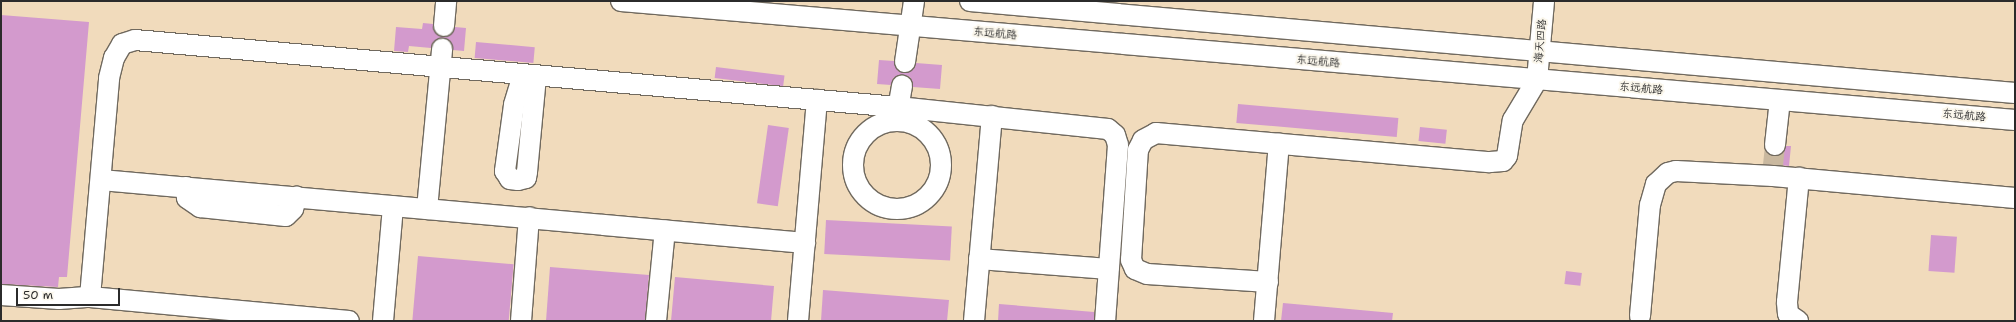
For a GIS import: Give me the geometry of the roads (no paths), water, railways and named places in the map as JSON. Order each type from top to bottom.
[{"type":"street","points":[[444,26],[446,1]]},
{"type":"street","name":"东远航路","points":[[621,1],[910,27],[2015,120]]},
{"type":"street","points":[[905,62],[914,1]]},
{"type":"street","points":[[970,1],[2015,93]]},
{"type":"street","name":"海天四路","points":[[1537,80],[1544,1]]},
{"type":"street","points":[[90,297],[102,180],[109,78],[114,58],[122,44],[135,40],[441,58],[529,76],[817,100],[897,114],[992,116],[1096,126],[1108,129],[1115,135],[1118,157],[1105,321]]},
{"type":"street","points":[[427,209],[441,58]]},
{"type":"street","points":[[1268,282],[1147,274],[1135,269],[1131,260],[1138,150],[1143,140],[1156,133],[1498,162],[1507,156],[1513,120],[1537,80]]},
{"type":"street","points":[[897,114],[902,86]]},
{"type":"street","points":[[798,321],[817,100]]},
{"type":"street","points":[[1776,145],[1780,100]]},
{"type":"street","points":[[897,114],[915,124],[931,136],[940,153],[941,172],[934,190],[923,202],[909,208],[893,210],[878,205],[865,196],[856,182],[853,165],[856,148],[865,134],[897,114]]},
{"type":"street","points":[[974,321],[992,116]]},
{"type":"street","points":[[1264,321],[1279,144]]},
{"type":"street","points":[[1640,316],[1652,194],[1661,177],[1676,171],[1773,171],[1799,178],[2015,198]]},
{"type":"street","points":[[1798,321],[1788,314],[1787,302],[1799,178]]},
{"type":"street","points":[[102,180],[186,187],[187,198],[196,206],[241,212],[286,216],[293,209],[296,197],[805,243]]},
{"type":"street","points":[[383,321],[393,206]]},
{"type":"street","points":[[521,321],[529,217]]},
{"type":"street","points":[[656,321],[665,230]]},
{"type":"street","points":[[980,259],[1109,269]]},
{"type":"street","points":[[1,295],[59,299],[90,297],[155,312],[349,321]]},
{"type":"tunnel","points":[[1773,165],[1775,145]]}]
